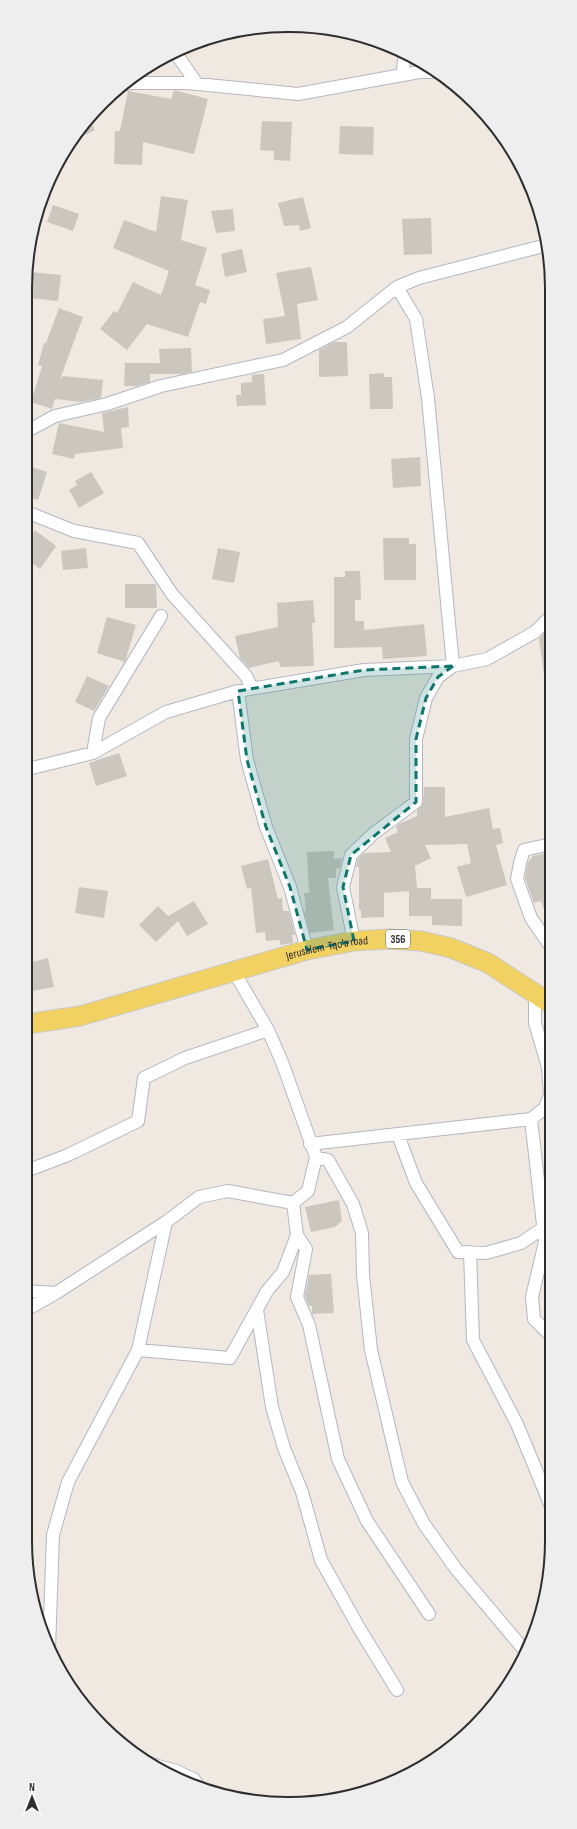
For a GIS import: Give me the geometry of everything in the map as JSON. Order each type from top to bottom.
[{"type":"main road","name":"Jerusalem-Tqo'a road","points":[[233,970],[308,950],[354,941],[388,939],[415,940],[451,948],[488,963],[545,1000]]},
{"type":"main road","name":"356","points":[[32,1023],[80,1016],[233,970]]},
{"type":"street","points":[[179,56],[197,84]]},
{"type":"street","points":[[402,75],[404,59]]},
{"type":"street","points":[[135,83],[197,84],[298,94],[426,72]]},
{"type":"street","points":[[32,428],[55,416],[107,404],[161,386],[283,360],[347,327],[397,287],[420,278],[541,246]]},
{"type":"street","points":[[397,287],[416,318],[418,326],[428,398],[453,666]]},
{"type":"street","points":[[32,514],[74,531],[138,543],[172,594],[246,676],[252,688]]},
{"type":"street","points":[[93,753],[99,718],[161,616]]},
{"type":"street","points":[[32,768],[93,753],[166,712],[238,691],[364,670],[453,666],[488,659],[535,632],[545,622]]},
{"type":"street","points":[[354,941],[343,887],[351,855],[373,834],[416,802],[416,739],[426,698],[438,677],[453,666]]},
{"type":"street","points":[[238,691],[247,760],[266,827],[290,887],[308,950]]},
{"type":"street","points":[[545,845],[524,850],[520,863],[518,879],[531,918],[545,938]]},
{"type":"street","points":[[32,1307],[56,1293],[166,1222],[199,1197],[228,1191],[293,1203],[308,1191],[316,1157],[310,1144],[282,1062],[268,1030],[233,970]]},
{"type":"street","points":[[535,994],[535,1023],[545,1057]]},
{"type":"street","points":[[32,1169],[68,1154],[138,1121],[144,1078],[185,1058],[268,1030]]},
{"type":"street","points":[[310,1144],[531,1119],[545,1108]]},
{"type":"street","points":[[531,1119],[545,1242],[532,1297],[534,1319],[545,1330]]},
{"type":"street","points":[[398,1135],[416,1183],[458,1252],[486,1253],[520,1243],[543,1228]]},
{"type":"street","points":[[316,1157],[328,1160],[353,1204],[362,1233],[363,1275],[371,1350],[402,1482],[424,1524],[456,1569],[522,1647]]},
{"type":"street","points":[[293,1203],[297,1235],[306,1249],[297,1297],[309,1325],[338,1460],[367,1521],[430,1614]]},
{"type":"street","points":[[50,1632],[53,1535],[68,1482],[138,1350],[166,1222]]},
{"type":"street","points":[[138,1350],[230,1358],[267,1290],[282,1272],[297,1235]]},
{"type":"street","points":[[470,1252],[473,1340],[517,1424],[545,1493]]},
{"type":"street","points":[[32,1291],[56,1293]]},
{"type":"street","points":[[257,1310],[272,1407],[284,1448],[302,1492],[321,1560],[359,1628],[397,1690]]},
{"type":"lane","points":[[161,1764],[177,1768],[196,1777],[198,1780]]},
{"type":"highlighted area","points":[[453,666],[438,677],[426,698],[416,739],[416,802],[351,855],[343,887],[354,941],[307,950],[290,887],[266,827],[247,760],[238,691],[364,670]]},
{"type":"building","points":[[174,90],[208,99],[194,154],[143,142],[142,165],[114,164],[115,131],[120,131],[128,91],[171,99]]},
{"type":"building","points":[[262,121],[292,122],[290,161],[274,160],[274,151],[260,150]]},
{"type":"building","points":[[92,124],[95,130],[82,137]]},
{"type":"building","points":[[340,126],[374,127],[373,155],[339,154]]},
{"type":"building","points":[[161,196],[188,200],[181,240],[207,248],[195,285],[210,290],[206,304],[200,302],[188,337],[147,324],[127,350],[100,329],[114,311],[117,313],[133,282],[161,295],[169,271],[113,248],[124,220],[156,232]]},
{"type":"building","points":[[303,197],[311,228],[300,231],[299,225],[284,226],[278,203]]},
{"type":"building","points":[[53,205],[79,214],[73,231],[47,222]]},
{"type":"building","points":[[233,209],[235,231],[216,233],[211,211]]},
{"type":"building","points":[[431,218],[432,254],[404,255],[402,219]]},
{"type":"building","points":[[242,249],[247,272],[225,277],[221,254]]},
{"type":"building","points":[[311,267],[318,300],[297,304],[301,339],[266,344],[263,319],[285,316],[276,273]]},
{"type":"building","points":[[33,272],[61,275],[58,301],[32,298]]},
{"type":"building","points":[[59,308],[83,317],[60,379],[63,376],[103,380],[101,398],[82,402],[55,399],[52,409],[32,402],[42,366],[38,365],[44,343],[46,343]]},
{"type":"building","points":[[334,342],[347,342],[348,376],[319,377],[319,350]]},
{"type":"building","points":[[191,348],[192,372],[183,374],[150,374],[150,382],[137,386],[124,386],[125,363],[160,363],[159,349]]},
{"type":"building","points":[[384,373],[384,377],[392,377],[393,409],[370,409],[369,374]]},
{"type":"building","points":[[264,374],[266,405],[237,406],[236,395],[241,395],[241,383],[252,382],[252,375]]},
{"type":"building","points":[[128,407],[129,427],[121,428],[123,448],[75,454],[74,459],[52,454],[59,423],[104,432],[102,413]]},
{"type":"building","points":[[420,457],[421,486],[393,488],[391,459]]},
{"type":"building","points":[[32,467],[47,472],[38,500],[32,498]]},
{"type":"building","points":[[91,472],[104,493],[79,508],[69,490],[77,485],[75,481]]},
{"type":"building","points":[[35,530],[56,546],[40,569],[32,563],[32,534]]},
{"type":"building","points":[[383,538],[409,538],[409,544],[416,544],[416,580],[384,580]]},
{"type":"building","points":[[86,548],[88,568],[63,570],[61,551]]},
{"type":"building","points":[[218,548],[240,552],[234,583],[212,579]]},
{"type":"building","points":[[345,571],[360,571],[361,600],[355,600],[355,621],[364,621],[364,630],[424,624],[427,656],[383,659],[382,647],[334,648],[334,577],[345,577]]},
{"type":"building","points":[[125,584],[156,584],[157,608],[125,608]]},
{"type":"building","points":[[313,600],[315,623],[312,623],[314,666],[280,667],[279,661],[249,668],[240,658],[235,636],[278,627],[277,603]]},
{"type":"building","points":[[107,617],[136,625],[125,662],[97,653]]},
{"type":"building","points":[[545,633],[545,675],[539,639]]},
{"type":"building","points":[[87,676],[109,686],[94,711],[75,702]]},
{"type":"building","points":[[119,753],[127,776],[96,786],[89,763]]},
{"type":"building","points":[[424,787],[445,787],[445,817],[489,808],[493,829],[500,828],[503,843],[496,845],[507,885],[466,897],[457,867],[471,863],[467,844],[425,845],[431,858],[415,866],[417,888],[431,888],[431,899],[462,899],[462,926],[432,925],[432,916],[409,916],[409,891],[384,893],[384,917],[361,918],[361,910],[359,910],[359,867],[356,867],[358,859],[364,853],[391,852],[385,838],[398,832],[396,827],[399,824],[417,816],[417,810],[423,802]]},
{"type":"building","points":[[334,851],[334,859],[342,858],[340,868],[336,869],[336,878],[328,878],[334,930],[310,933],[304,911],[306,911],[304,893],[309,893],[307,852]]},
{"type":"building","points":[[545,853],[545,912],[541,901],[534,903],[525,878],[528,862],[533,856]]},
{"type":"building","points":[[268,859],[278,899],[282,898],[283,911],[289,911],[295,935],[292,935],[293,943],[280,945],[280,940],[266,941],[265,932],[256,933],[251,888],[247,889],[241,866]]},
{"type":"building","points":[[79,887],[108,891],[104,918],[75,913]]},
{"type":"building","points":[[194,901],[208,924],[187,936],[178,921],[156,942],[139,925],[158,906],[168,916]]},
{"type":"building","points":[[48,958],[54,987],[32,991],[32,962]]},
{"type":"building","points":[[339,1200],[342,1221],[335,1227],[311,1232],[305,1207]]},
{"type":"building","points":[[331,1274],[334,1313],[312,1314],[312,1306],[309,1306],[305,1296],[309,1275]]}]
